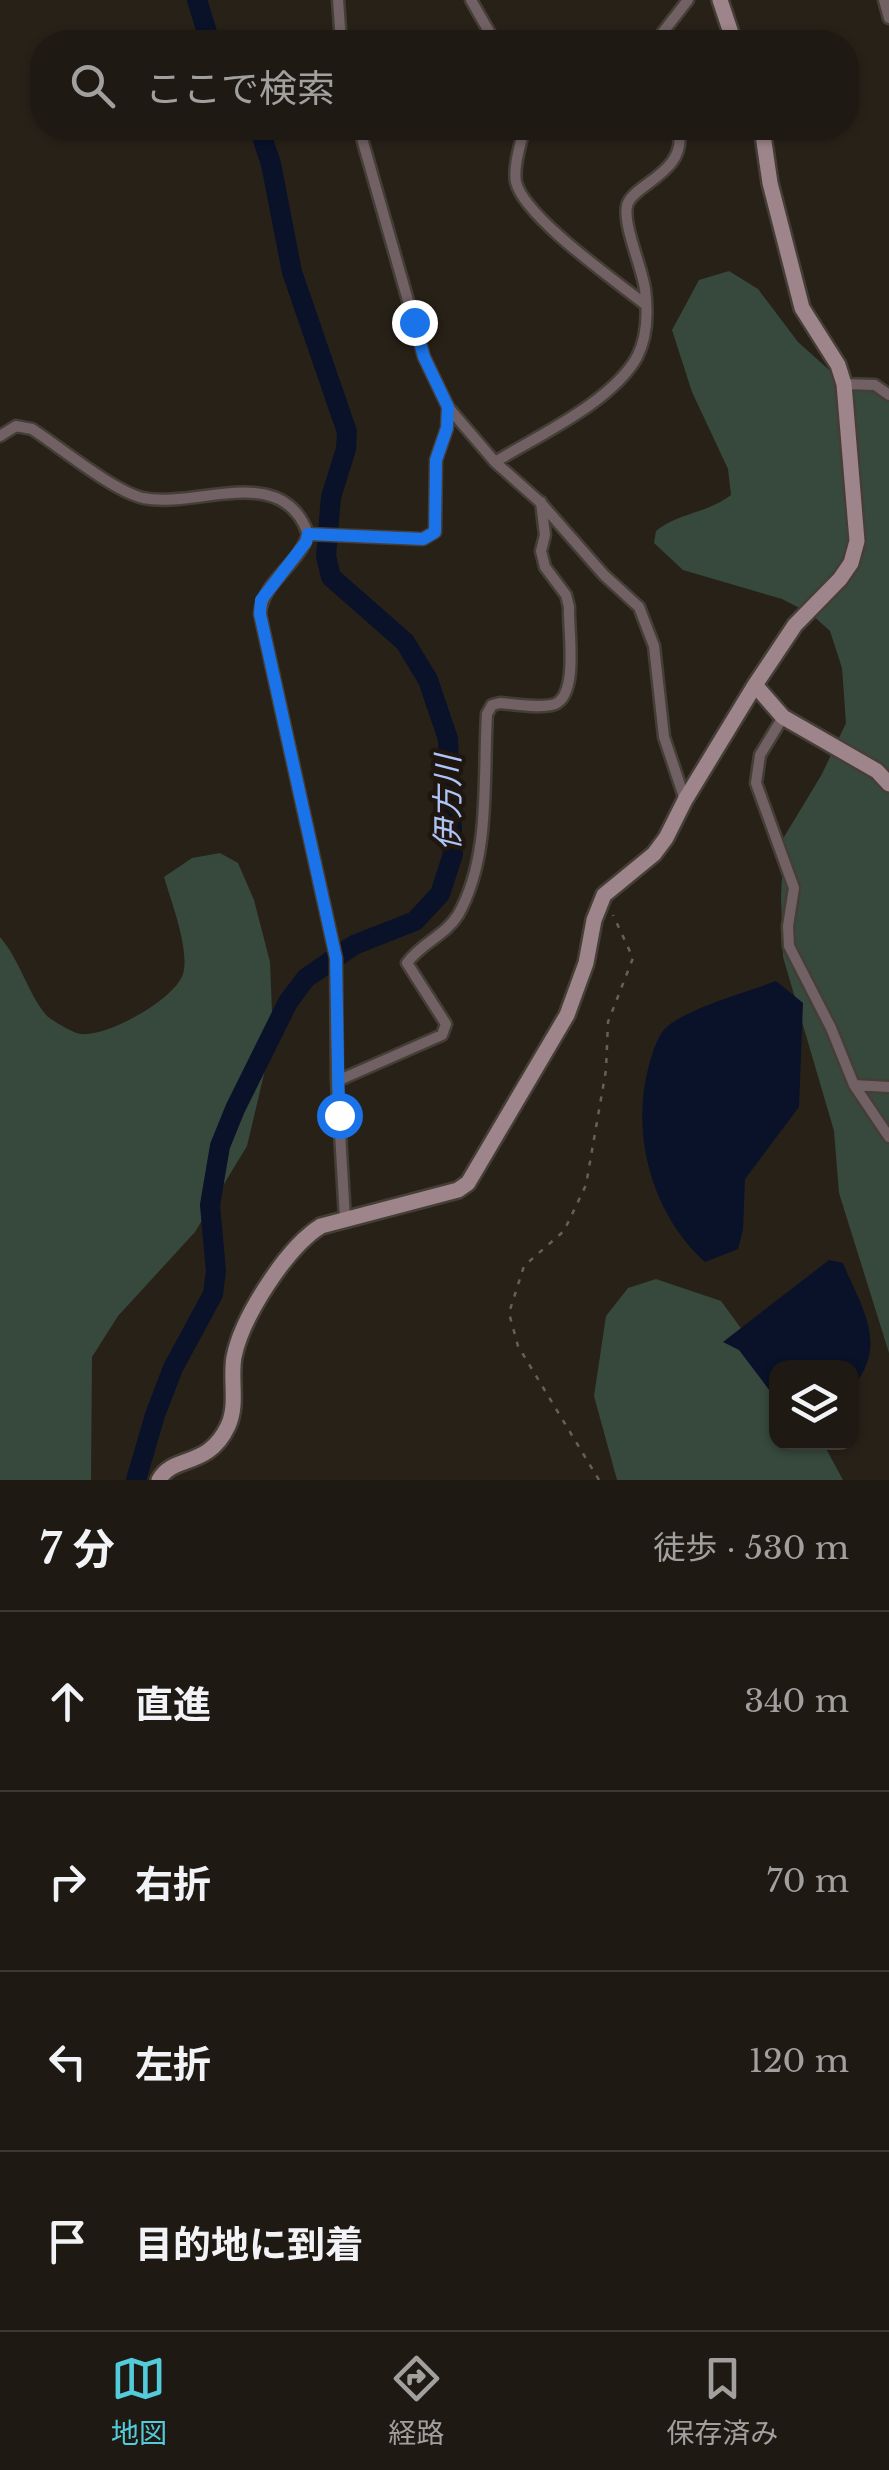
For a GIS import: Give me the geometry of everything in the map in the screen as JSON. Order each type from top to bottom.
[{"type":"street","points":[[338,0],[340,30]]},
{"type":"street","points":[[471,0],[488,30]]},
{"type":"street","points":[[665,30],[688,0]]},
{"type":"street","points":[[720,0],[730,30]]},
{"type":"street","points":[[884,0],[889,18]]},
{"type":"street","points":[[362,140],[424,357],[448,407],[495,462],[540,502],[604,575],[640,607],[654,646],[664,737],[685,800]]},
{"type":"street","points":[[522,140],[515,177],[520,194],[546,224],[647,306]]},
{"type":"street","points":[[495,462],[619,381],[638,356],[646,330],[647,306],[626,209],[630,199],[672,162],[679,140]]},
{"type":"street","points":[[159,1480],[164,1472],[202,1458],[216,1446],[230,1423],[233,1360],[252,1308],[304,1236],[321,1226],[458,1190],[468,1182],[567,1015],[604,895],[654,854],[666,838],[685,800],[795,625],[840,579],[850,563],[857,541],[844,384],[838,365],[802,308],[770,183],[764,140]]},
{"type":"street","points":[[844,384],[874,385],[889,395]]},
{"type":"street","points":[[308,534],[423,539],[435,532],[436,460],[447,428],[448,407]]},
{"type":"street","points":[[0,436],[16,426],[32,429],[140,498],[273,494],[306,526],[306,542],[261,600],[260,614],[336,958],[337,1081],[345,1219]]},
{"type":"street","points":[[337,1081],[442,1035],[446,1024],[407,963],[415,951],[444,932],[456,918],[472,886],[479,852],[487,714],[492,705],[500,703],[553,705],[564,697],[570,685],[569,607],[541,551],[545,535],[540,502]]},
{"type":"street","points":[[755,685],[783,717],[877,771],[889,784]]},
{"type":"street","points":[[783,717],[760,755],[756,783],[794,888],[789,946],[831,1028],[854,1085],[889,1137]]},
{"type":"street","points":[[854,1085],[889,1087]]},
{"type":"path","points":[[599,1480],[518,1346],[510,1313],[524,1266],[564,1231],[586,1184],[606,1070],[608,1022],[633,958],[604,895]]},
{"type":"green space","points":[[729,271],[758,289],[798,342],[836,376],[889,388],[889,1353],[839,1193],[834,1131],[783,957],[784,837],[822,774],[846,723],[842,668],[830,631],[811,614],[782,599],[683,570],[654,543],[656,531],[664,525],[731,495],[728,469],[692,392],[672,330],[699,280]]},
{"type":"green space","points":[[220,853],[238,863],[254,900],[270,962],[273,1036],[247,1146],[195,1232],[118,1316],[92,1357],[91,1480],[0,1480],[0,937],[47,1016],[81,1034],[123,1023],[154,1005],[183,974],[179,926],[164,877],[192,858]]},
{"type":"green space","points":[[656,1279],[721,1301],[769,1366],[769,1450],[827,1450],[843,1480],[617,1480],[594,1396],[606,1316],[628,1288]]},
{"type":"water","points":[[776,981],[803,1003],[799,1107],[745,1179],[743,1230],[738,1249],[705,1262],[671,1221],[650,1171],[642,1118],[649,1065],[659,1038],[669,1025],[707,1005]]},
{"type":"water","points":[[829,1260],[843,1263],[864,1311],[870,1342],[869,1357],[859,1378],[859,1360],[769,1360],[769,1390],[739,1350],[723,1342]]},
{"type":"waterway","name":"伊方川","points":[[197,0],[206,30]]},
{"type":"waterway","name":"伊方川","points":[[136,1480],[173,1368],[213,1294],[216,1271],[210,1205],[220,1146],[288,1002],[306,978],[354,945],[415,921],[440,894],[453,854],[448,739],[428,680],[405,642],[331,577],[326,556],[331,497],[346,449],[347,432],[292,272],[263,140]]},
{"type":"route","points":[[339,1115],[332,930],[260,614],[261,600],[293,561],[308,534],[423,539],[435,532],[436,460],[447,428],[448,407],[424,357],[414,322]]}]
